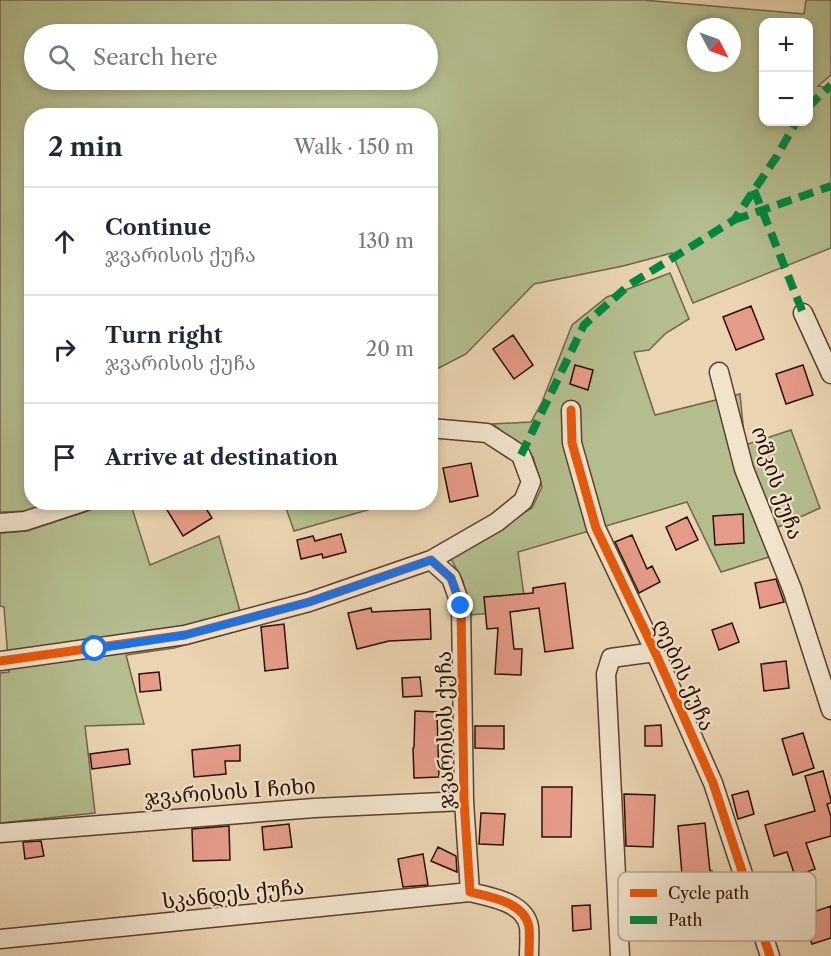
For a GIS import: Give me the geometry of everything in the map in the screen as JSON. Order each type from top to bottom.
[{"type":"street","points":[[803,313],[831,374]]},
{"type":"street","name":"ოშკის ქუჩა","points":[[719,372],[744,469],[792,589],[831,710]]},
{"type":"street","name":"ღების ქუჩა","points":[[571,410],[572,443],[596,528],[655,652],[713,783],[742,872]]},
{"type":"street","points":[[0,661],[185,635],[309,602],[431,560],[497,522],[523,501],[531,482],[521,455],[487,433],[438,429]]},
{"type":"street","points":[[0,523],[25,521],[59,510]]},
{"type":"street","name":"ჯვარისის ქუჩა","points":[[431,560],[451,578],[461,606],[464,801],[470,892]]},
{"type":"street","points":[[618,916],[606,674],[611,658],[655,652]]},
{"type":"street","name":"ჯვარისის I ჩიხი","points":[[0,833],[314,808],[464,801]]},
{"type":"street","points":[[470,892],[507,902],[520,912],[529,924],[530,956]]},
{"type":"street","name":"სკანდეს ქუჩა","points":[[0,939],[470,892]]},
{"type":"street","points":[[619,941],[620,956]]},
{"type":"street","name":"ღების ქუჩა","points":[[765,941],[770,956]]},
{"type":"green space","points":[[0,0],[643,0],[804,14],[806,0],[831,0],[831,75],[818,86],[831,88],[831,248],[693,303],[672,253],[623,266],[534,284],[466,354],[438,368],[438,108],[24,108],[24,510],[33,510],[0,512]]},
{"type":"green space","points":[[670,273],[689,319],[666,333],[649,350],[634,352],[655,415],[740,394],[745,445],[791,430],[820,508],[763,534],[772,556],[721,572],[687,502],[518,552],[526,610],[470,615],[463,581],[450,557],[532,508],[542,487],[533,457],[493,424],[531,422],[542,402],[572,325],[607,297]]},
{"type":"green space","points":[[91,510],[133,510],[150,565],[219,536],[245,629],[174,648],[126,655],[144,724],[85,726],[95,813],[0,823],[0,673],[9,672],[4,607],[0,606],[0,533],[27,531]]},
{"type":"green space","points":[[287,510],[368,510],[294,531]]},
{"type":"building","points":[[751,306],[764,339],[736,350],[723,317]]},
{"type":"building","points":[[513,335],[533,365],[514,379],[493,349]]},
{"type":"building","points":[[575,365],[593,370],[588,390],[570,384]]},
{"type":"building","points":[[803,365],[813,395],[786,404],[776,374]]},
{"type":"building","points":[[471,463],[478,496],[450,502],[443,468]]},
{"type":"building","points":[[167,510],[207,510],[212,518],[183,536]]},
{"type":"building","points":[[743,514],[744,543],[715,545],[713,516]]},
{"type":"building","points":[[687,517],[698,540],[676,550],[666,527]]},
{"type":"building","points":[[341,534],[346,552],[323,558],[322,554],[301,559],[297,540],[313,536],[315,541]]},
{"type":"building","points":[[632,535],[647,569],[652,566],[660,582],[639,593],[615,542]]},
{"type":"building","points":[[776,579],[784,602],[760,608],[755,583]]},
{"type":"building","points":[[565,583],[573,648],[545,652],[539,608],[510,612],[514,649],[522,649],[521,675],[495,674],[498,628],[487,629],[484,597],[533,593],[533,588]]},
{"type":"building","points":[[371,608],[372,612],[430,609],[431,639],[389,641],[357,649],[348,613]]},
{"type":"building","points":[[732,623],[739,642],[719,650],[712,630]]},
{"type":"building","points":[[284,624],[288,668],[265,671],[261,627]]},
{"type":"building","points":[[786,661],[789,688],[764,691],[761,664]]},
{"type":"building","points":[[159,672],[161,690],[140,692],[139,674]]},
{"type":"building","points":[[420,677],[422,696],[403,697],[402,678]]},
{"type":"building","points":[[415,711],[437,712],[439,777],[414,778]]},
{"type":"building","points":[[661,725],[662,746],[645,746],[645,726]]},
{"type":"building","points":[[475,726],[504,726],[504,749],[475,748]]},
{"type":"building","points":[[803,733],[814,768],[793,775],[782,739]]},
{"type":"building","points":[[240,745],[240,761],[225,761],[226,774],[194,777],[192,750]]},
{"type":"building","points":[[128,749],[130,764],[92,769],[90,754]]},
{"type":"building","points":[[823,771],[831,800],[831,803],[827,804],[831,817],[831,836],[806,843],[815,869],[794,872],[787,852],[774,856],[765,825],[815,811],[805,776]]},
{"type":"building","points":[[542,787],[572,787],[571,837],[542,837]]},
{"type":"building","points":[[748,791],[754,814],[738,819],[732,795]]},
{"type":"building","points":[[624,794],[655,795],[653,847],[626,846]]},
{"type":"building","points":[[481,813],[505,814],[503,845],[479,844]]},
{"type":"building","points":[[705,823],[710,871],[712,872],[682,872],[678,826]]},
{"type":"building","points":[[289,824],[292,847],[264,850],[262,827]]},
{"type":"building","points":[[229,826],[230,860],[193,861],[192,829]]},
{"type":"building","points":[[41,841],[44,856],[25,859],[23,842]]},
{"type":"building","points":[[438,847],[456,856],[457,872],[431,861]]},
{"type":"building","points":[[423,854],[428,885],[403,887],[398,859]]},
{"type":"building","points":[[590,905],[591,929],[573,931],[572,906]]},
{"type":"building","points":[[831,906],[831,938],[812,944],[811,941],[816,941],[816,911]]},
{"type":"marked path","points":[[813,102],[831,85]]},
{"type":"marked path","points":[[521,455],[584,325],[629,285],[734,220],[777,156],[794,126]]},
{"type":"marked path","points":[[734,220],[831,186]]},
{"type":"marked path","points":[[754,190],[803,313]]},
{"type":"cycle path","points":[[571,410],[572,443],[596,528],[655,652],[713,783],[742,872]]},
{"type":"cycle path","points":[[0,661],[185,635],[309,602],[431,560],[451,578],[461,606],[464,801],[470,892],[505,902],[521,912],[529,927],[529,956]]},
{"type":"cycle path","points":[[765,941],[770,956]]},
{"type":"route","points":[[95,649],[185,635],[309,602],[431,560],[451,578],[461,606]]}]
